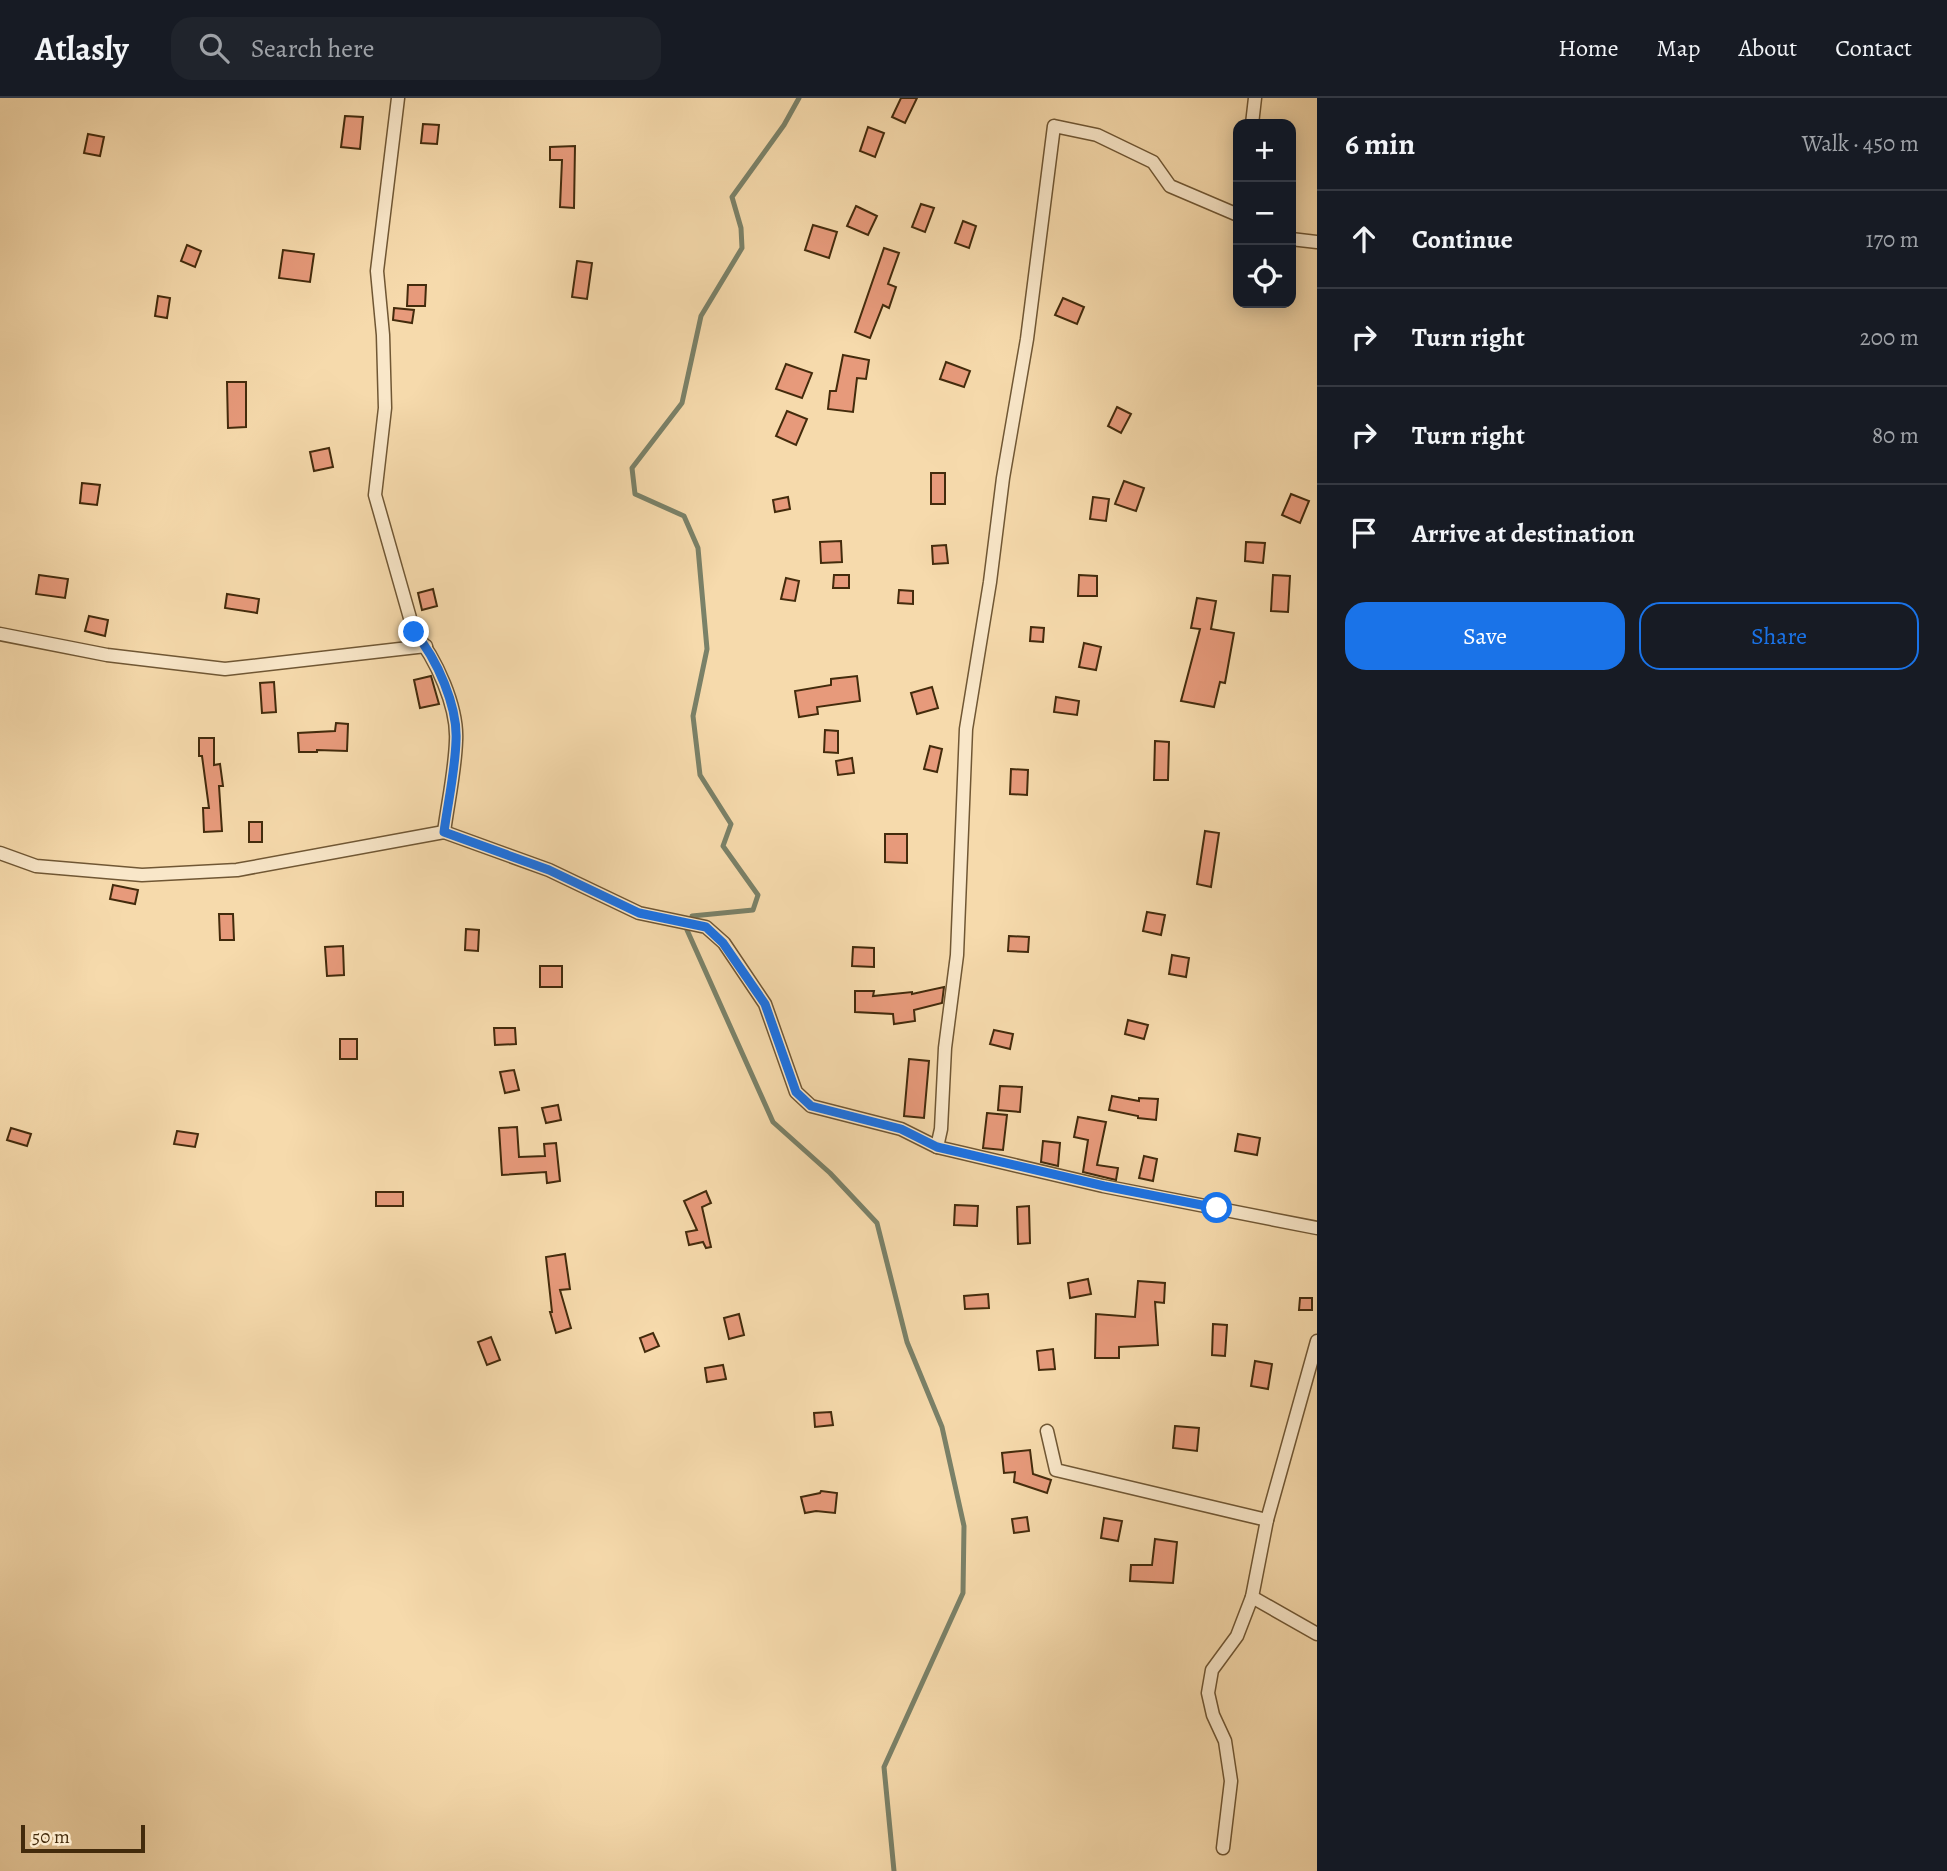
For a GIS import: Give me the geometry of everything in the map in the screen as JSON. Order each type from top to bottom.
[{"type":"street","points":[[398,98],[377,271],[383,335],[385,408],[375,495],[414,632],[426,646],[447,689],[456,739],[444,832]]},
{"type":"street","points":[[1253,119],[1255,98]]},
{"type":"street","points":[[937,1147],[941,1129],[945,1048],[957,955],[966,729],[990,582],[1003,478],[1027,339],[1054,126],[1097,135],[1153,162],[1170,186],[1233,213]]},
{"type":"street","points":[[1296,240],[1317,242]]},
{"type":"street","points":[[0,634],[107,655],[225,668],[426,646]]},
{"type":"street","points":[[0,853],[36,866],[142,875],[237,870],[444,832],[549,870],[639,913],[706,927],[723,943],[765,1004],[796,1092],[811,1106],[901,1129],[937,1147],[1104,1186],[1317,1228]]},
{"type":"street","points":[[1223,1848],[1231,1781],[1225,1741],[1213,1715],[1208,1692],[1212,1670],[1237,1636],[1252,1597],[1267,1520],[1317,1341]]},
{"type":"street","points":[[1047,1432],[1056,1470],[1267,1520]]},
{"type":"street","points":[[1252,1597],[1317,1634]]},
{"type":"building","points":[[901,98],[917,98],[905,123],[892,117]]},
{"type":"building","points":[[345,116],[363,117],[360,149],[341,147]]},
{"type":"building","points":[[423,124],[439,125],[437,144],[421,143]]},
{"type":"building","points":[[868,127],[884,133],[875,157],[860,151]]},
{"type":"building","points":[[88,134],[104,137],[100,156],[84,153]]},
{"type":"building","points":[[575,146],[574,208],[560,207],[562,160],[550,160],[550,147]]},
{"type":"building","points":[[921,204],[934,208],[925,232],[912,227]]},
{"type":"building","points":[[856,206],[877,216],[868,235],[847,226]]},
{"type":"building","points":[[963,221],[976,226],[969,248],[955,243]]},
{"type":"building","points":[[813,225],[837,232],[829,258],[805,250]]},
{"type":"building","points":[[187,245],[201,251],[195,267],[181,261]]},
{"type":"building","points":[[884,248],[899,253],[888,284],[896,287],[889,308],[883,305],[870,338],[855,332]]},
{"type":"building","points":[[283,250],[314,254],[310,282],[279,278]]},
{"type":"building","points":[[577,261],[592,263],[587,299],[572,297]]},
{"type":"building","points":[[408,285],[426,285],[425,306],[407,306]]},
{"type":"building","points":[[158,296],[170,298],[167,318],[155,316]]},
{"type":"building","points":[[1063,298],[1084,307],[1077,324],[1055,315]]},
{"type":"building","points":[[394,308],[414,310],[412,323],[393,320]]},
{"type":"building","points":[[843,355],[869,360],[866,379],[857,378],[853,412],[828,409],[830,391],[836,391]]},
{"type":"building","points":[[946,362],[970,371],[964,387],[940,379]]},
{"type":"building","points":[[786,364],[812,373],[802,398],[776,389]]},
{"type":"building","points":[[227,382],[246,382],[246,427],[228,428]]},
{"type":"building","points":[[1117,407],[1131,414],[1121,433],[1108,426]]},
{"type":"building","points":[[787,411],[807,419],[796,445],[776,436]]},
{"type":"building","points":[[329,448],[333,467],[314,471],[310,452]]},
{"type":"building","points":[[931,473],[945,473],[945,504],[931,504]]},
{"type":"building","points":[[1124,481],[1144,488],[1136,511],[1115,504]]},
{"type":"building","points":[[82,483],[100,485],[97,505],[80,503]]},
{"type":"building","points":[[1291,494],[1309,501],[1300,523],[1282,515]]},
{"type":"building","points":[[788,497],[790,509],[775,512],[773,500]]},
{"type":"building","points":[[1093,497],[1109,499],[1106,521],[1090,519]]},
{"type":"building","points":[[841,541],[842,562],[821,563],[820,542]]},
{"type":"building","points":[[1246,542],[1265,543],[1263,563],[1245,561]]},
{"type":"building","points":[[946,545],[948,563],[933,564],[932,546]]},
{"type":"building","points":[[39,575],[68,579],[65,598],[36,594]]},
{"type":"building","points":[[834,575],[849,575],[849,588],[833,588]]},
{"type":"building","points":[[1079,575],[1097,576],[1097,596],[1078,596]]},
{"type":"building","points":[[1273,575],[1290,576],[1288,612],[1271,611]]},
{"type":"building","points":[[786,578],[799,581],[795,601],[781,599]]},
{"type":"building","points":[[433,589],[437,606],[422,610],[418,593]]},
{"type":"building","points":[[899,590],[913,591],[913,604],[898,603]]},
{"type":"building","points":[[227,594],[259,599],[257,613],[225,608]]},
{"type":"building","points":[[1197,598],[1216,601],[1211,629],[1234,633],[1225,683],[1220,682],[1214,707],[1181,701],[1200,629],[1191,628]]},
{"type":"building","points":[[89,616],[108,620],[105,636],[85,631]]},
{"type":"building","points":[[1031,627],[1044,628],[1043,642],[1030,641]]},
{"type":"building","points":[[1084,643],[1101,647],[1096,670],[1079,667]]},
{"type":"building","points":[[431,676],[439,704],[420,708],[414,680]]},
{"type":"building","points":[[857,676],[860,701],[817,707],[818,714],[799,717],[795,691],[831,685],[831,679]]},
{"type":"building","points":[[274,682],[276,712],[262,713],[260,683]]},
{"type":"building","points":[[932,687],[938,708],[917,714],[911,693]]},
{"type":"building","points":[[1056,697],[1079,701],[1077,715],[1054,712]]},
{"type":"building","points":[[336,723],[348,724],[347,751],[299,752],[298,733],[335,731]]},
{"type":"building","points":[[825,730],[838,731],[838,753],[824,752]]},
{"type":"building","points":[[199,738],[214,738],[214,765],[220,764],[223,786],[219,786],[222,831],[204,832],[203,808],[209,808],[202,756],[199,756]]},
{"type":"building","points":[[1155,741],[1169,742],[1168,780],[1154,780]]},
{"type":"building","points":[[930,746],[942,749],[937,772],[924,769]]},
{"type":"building","points":[[852,758],[854,773],[838,775],[836,761]]},
{"type":"building","points":[[1011,769],[1028,770],[1027,795],[1010,794]]},
{"type":"building","points":[[249,822],[262,822],[262,842],[249,842]]},
{"type":"building","points":[[1205,831],[1219,833],[1211,887],[1197,884]]},
{"type":"building","points":[[885,834],[907,834],[907,863],[885,862]]},
{"type":"building","points":[[113,885],[138,890],[135,904],[110,899]]},
{"type":"building","points":[[1147,912],[1165,915],[1161,935],[1143,931]]},
{"type":"building","points":[[219,914],[233,914],[234,940],[220,940]]},
{"type":"building","points":[[466,929],[479,930],[478,951],[465,950]]},
{"type":"building","points":[[1009,936],[1029,937],[1028,952],[1008,951]]},
{"type":"building","points":[[343,946],[344,975],[327,976],[325,947]]},
{"type":"building","points":[[853,947],[874,948],[874,967],[852,966]]},
{"type":"building","points":[[1172,955],[1189,958],[1186,977],[1169,974]]},
{"type":"building","points":[[540,966],[562,966],[562,987],[540,987]]},
{"type":"building","points":[[944,987],[942,1003],[914,1010],[915,1021],[894,1024],[893,1014],[855,1012],[855,991],[874,991],[873,996],[912,994]]},
{"type":"building","points":[[1128,1020],[1148,1025],[1144,1039],[1125,1034]]},
{"type":"building","points":[[494,1028],[515,1028],[516,1044],[495,1045]]},
{"type":"building","points":[[994,1030],[1013,1034],[1010,1049],[990,1044]]},
{"type":"building","points":[[340,1039],[357,1039],[357,1059],[340,1059]]},
{"type":"building","points":[[909,1059],[929,1061],[924,1118],[904,1116]]},
{"type":"building","points":[[514,1070],[519,1090],[505,1093],[500,1072]]},
{"type":"building","points":[[1000,1086],[1022,1087],[1020,1112],[998,1110]]},
{"type":"building","points":[[1112,1096],[1139,1101],[1139,1098],[1158,1099],[1156,1120],[1109,1110]]},
{"type":"building","points":[[558,1105],[561,1120],[546,1123],[542,1108]]},
{"type":"building","points":[[987,1113],[1007,1115],[1003,1150],[983,1148]]},
{"type":"building","points":[[1078,1117],[1106,1122],[1097,1165],[1118,1168],[1116,1180],[1083,1172],[1088,1140],[1074,1137]]},
{"type":"building","points":[[517,1127],[519,1157],[545,1156],[544,1144],[556,1143],[560,1181],[547,1183],[546,1172],[502,1175],[499,1128]]},
{"type":"building","points":[[11,1128],[31,1134],[27,1146],[7,1140]]},
{"type":"building","points":[[177,1131],[198,1134],[195,1147],[174,1144]]},
{"type":"building","points":[[1238,1134],[1260,1138],[1257,1155],[1235,1151]]},
{"type":"building","points":[[1043,1141],[1060,1143],[1058,1166],[1041,1162]]},
{"type":"building","points":[[1144,1156],[1157,1159],[1153,1181],[1139,1178]]},
{"type":"building","points":[[706,1191],[711,1203],[702,1207],[711,1247],[706,1248],[703,1242],[689,1245],[686,1232],[697,1230],[684,1201]]},
{"type":"building","points":[[376,1192],[403,1192],[403,1206],[376,1206]]},
{"type":"building","points":[[955,1205],[978,1206],[977,1226],[954,1225]]},
{"type":"building","points":[[1029,1206],[1030,1243],[1018,1244],[1017,1207]]},
{"type":"building","points":[[565,1254],[570,1289],[560,1290],[571,1328],[556,1333],[550,1312],[546,1257]]},
{"type":"building","points":[[1088,1279],[1091,1294],[1070,1298],[1068,1283]]},
{"type":"building","points":[[1138,1281],[1165,1283],[1164,1303],[1155,1302],[1158,1345],[1119,1347],[1119,1358],[1095,1358],[1096,1314],[1135,1317]]},
{"type":"building","points":[[988,1294],[989,1308],[965,1309],[964,1296]]},
{"type":"building","points":[[1300,1298],[1312,1298],[1312,1310],[1299,1310]]},
{"type":"building","points":[[739,1314],[744,1335],[729,1339],[724,1318]]},
{"type":"building","points":[[1213,1324],[1227,1325],[1225,1356],[1212,1355]]},
{"type":"building","points":[[653,1333],[659,1346],[645,1352],[640,1338]]},
{"type":"building","points":[[491,1337],[500,1360],[487,1365],[478,1342]]},
{"type":"building","points":[[1053,1349],[1055,1369],[1039,1370],[1037,1351]]},
{"type":"building","points":[[1255,1361],[1272,1364],[1268,1389],[1251,1386]]},
{"type":"building","points":[[723,1365],[726,1379],[707,1382],[705,1368]]},
{"type":"building","points":[[831,1412],[833,1425],[815,1427],[814,1413]]},
{"type":"building","points":[[1175,1426],[1199,1428],[1197,1451],[1173,1448]]},
{"type":"building","points":[[1030,1450],[1033,1474],[1051,1480],[1047,1493],[1014,1482],[1015,1472],[1004,1473],[1002,1453]]},
{"type":"building","points":[[821,1491],[837,1493],[835,1513],[805,1513],[801,1497]]},
{"type":"building","points":[[1027,1517],[1029,1531],[1014,1533],[1012,1519]]},
{"type":"building","points":[[1104,1518],[1122,1521],[1118,1541],[1101,1538]]},
{"type":"building","points":[[1155,1539],[1177,1542],[1173,1583],[1130,1581],[1131,1565],[1152,1565]]},
{"type":"waterway","points":[[692,916],[753,910],[758,895],[723,846],[731,824],[700,775],[693,716],[707,649],[698,548],[684,516],[635,494],[632,468],[682,403],[701,316],[742,248],[741,228],[732,197],[784,125],[799,98]]},
{"type":"waterway","points":[[687,930],[773,1122],[830,1173],[877,1223],[907,1342],[942,1427],[964,1526],[963,1593],[884,1767],[894,1871]]},
{"type":"route","points":[[414,632],[426,646],[447,689],[456,739],[444,832],[549,870],[639,913],[706,927],[723,943],[765,1004],[796,1092],[811,1106],[901,1129],[937,1147],[1104,1186],[1217,1208]]}]
